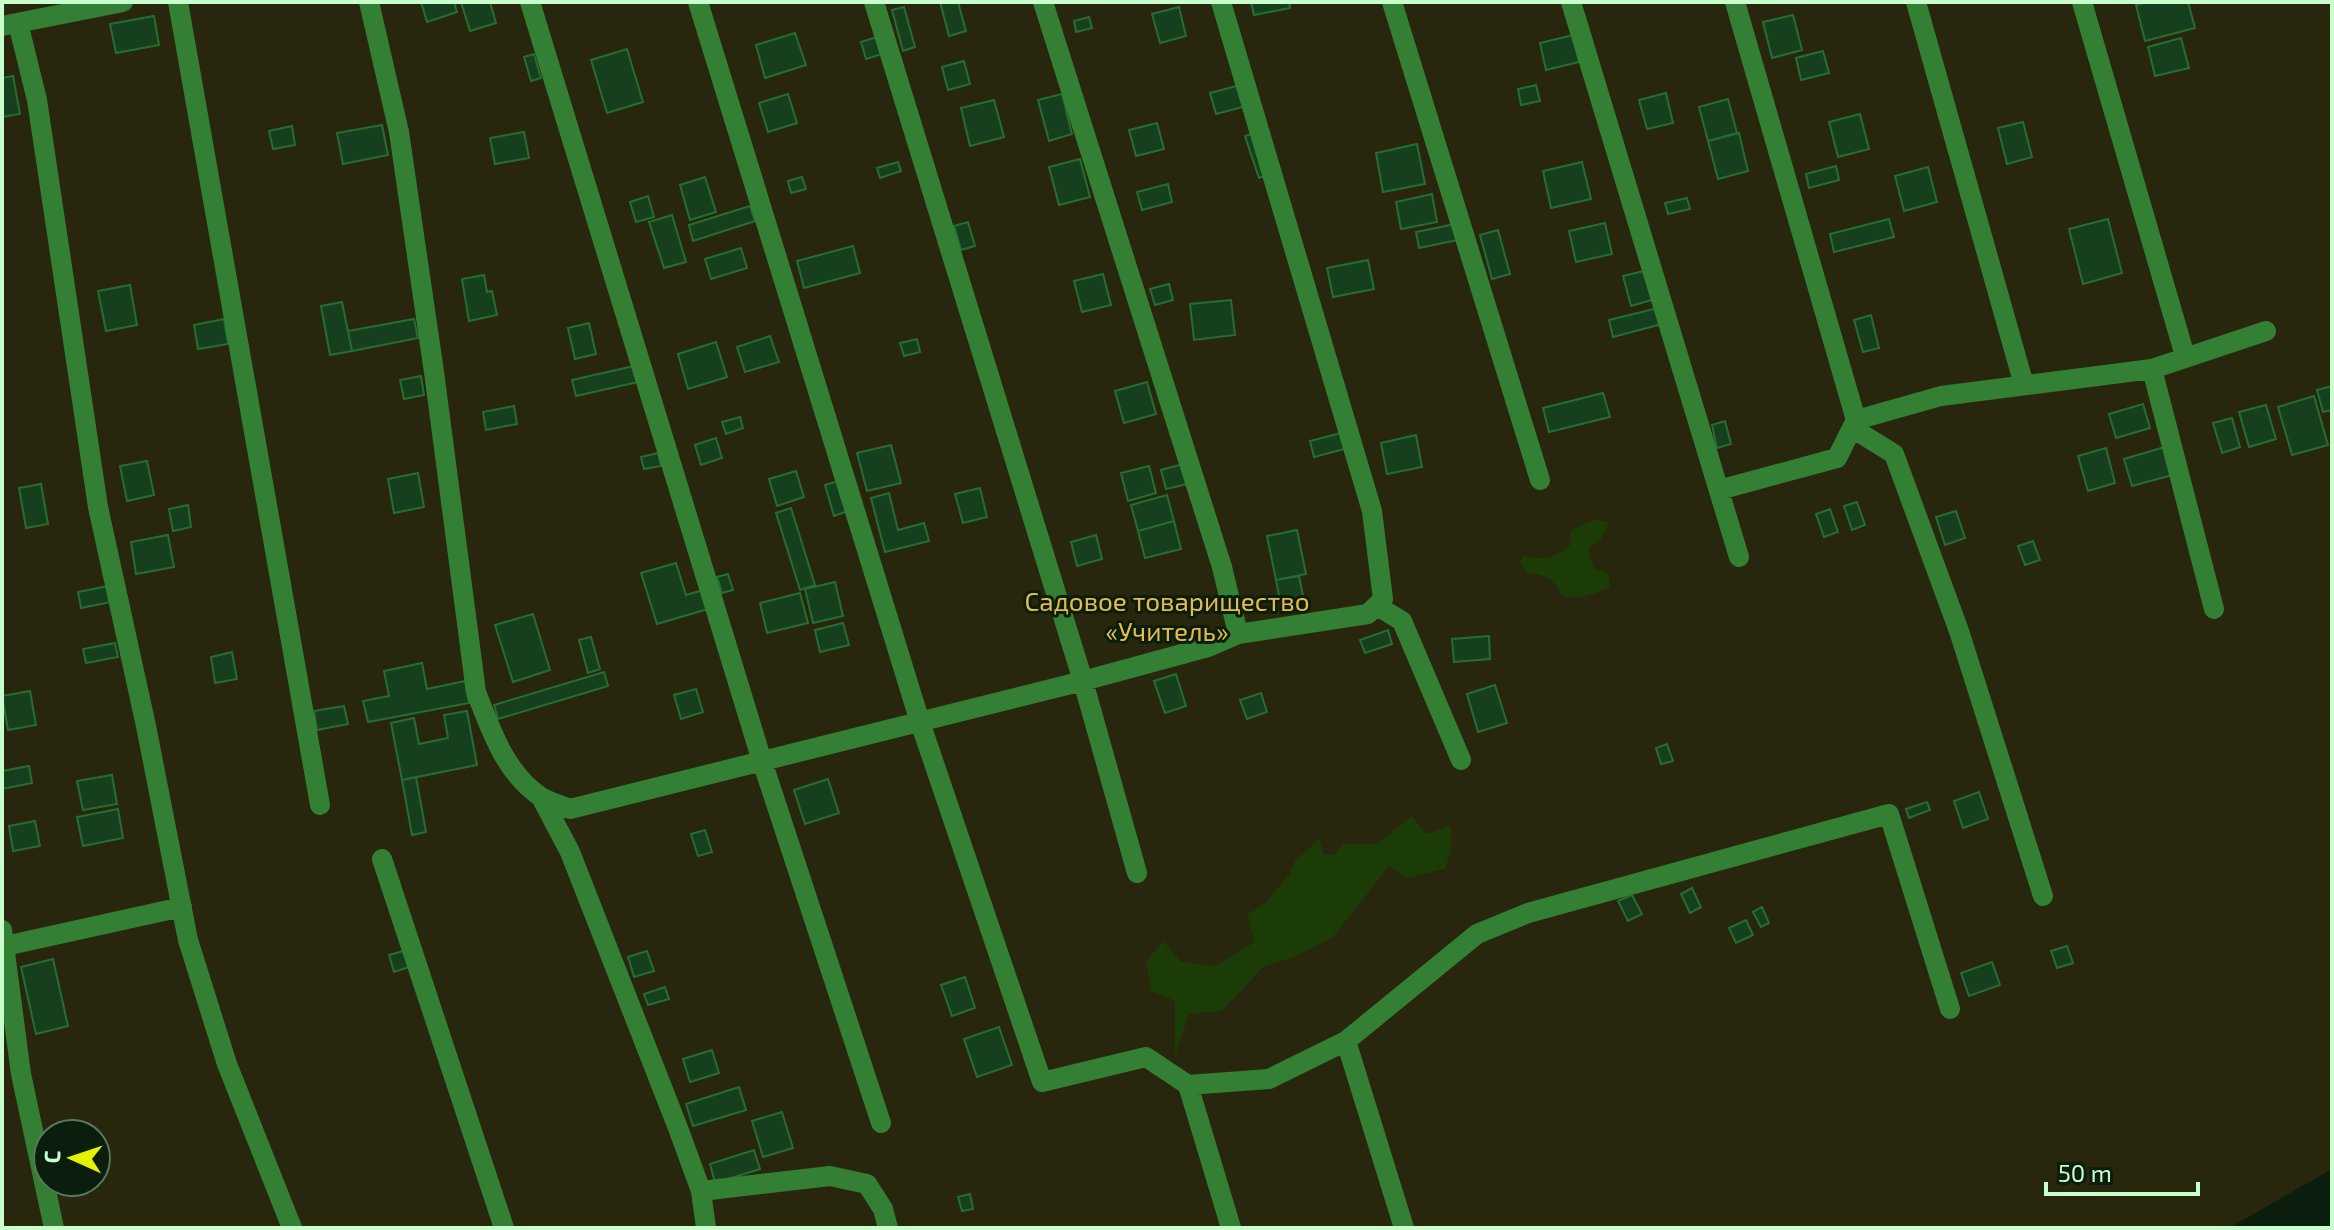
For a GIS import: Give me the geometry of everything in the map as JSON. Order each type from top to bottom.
[{"type":"street","points":[[123,2],[10,25],[37,100],[98,507],[146,726],[188,940],[227,1064],[292,1228]]},
{"type":"street","points":[[178,2],[320,805]]},
{"type":"street","points":[[369,2],[399,132],[476,692],[511,769],[541,797],[570,852],[701,1191],[706,1228]]},
{"type":"street","points":[[530,2],[762,761],[881,1123]]},
{"type":"street","points":[[698,2],[920,722],[1042,1082],[1146,1057],[1188,1085],[1269,1079],[1346,1041],[1477,934],[1515,918],[1889,814],[1950,1009]]},
{"type":"street","points":[[874,2],[1083,681],[1137,873]]},
{"type":"street","points":[[1043,2],[1222,567],[1238,634]]},
{"type":"street","points":[[541,797],[570,809],[1083,681],[1208,647],[1238,634],[1368,614],[1383,599],[1372,511],[1221,2]]},
{"type":"street","points":[[1392,2],[1540,480]]},
{"type":"street","points":[[1571,2],[1739,557]]},
{"type":"street","points":[[1735,2],[1854,424],[1894,454],[1959,631],[2043,896]]},
{"type":"street","points":[[1916,2],[2024,385]]},
{"type":"street","points":[[2082,2],[2185,356]]},
{"type":"street","points":[[1719,490],[1837,458],[1854,424],[1941,396],[2152,369],[2266,331]]},
{"type":"street","points":[[2152,369],[2214,609]]},
{"type":"street","points":[[1377,606],[1402,621],[1461,760]]},
{"type":"street","points":[[382,859],[504,1228]]},
{"type":"street","points":[[54,1228],[21,1074],[3,938],[182,907]]},
{"type":"street","points":[[1346,1041],[1404,1228]]},
{"type":"street","points":[[1188,1085],[1231,1228]]},
{"type":"street","points":[[701,1191],[830,1176],[867,1184],[883,1209],[888,1228]]},
{"type":"green space","name":"Садовое товарищество «Учитель»","points":[[2,2],[2332,2],[2332,1169],[2229,1228],[2,1228]]},
{"type":"shaded area","points":[[1594,520],[1609,522],[1601,539],[1588,549],[1594,568],[1608,573],[1610,587],[1581,597],[1562,596],[1549,578],[1527,573],[1520,563],[1523,556],[1554,556],[1570,545],[1571,530]]},
{"type":"shaded area","points":[[1412,816],[1426,834],[1451,826],[1451,850],[1445,869],[1407,878],[1389,866],[1333,937],[1292,958],[1264,966],[1222,1011],[1189,1014],[1175,1056],[1175,1001],[1151,991],[1146,962],[1163,941],[1181,962],[1215,966],[1255,942],[1247,915],[1266,902],[1289,875],[1295,861],[1319,839],[1324,854],[1334,855],[1343,844],[1377,844]]},
{"type":"building","points":[[421,2],[454,2],[457,12],[427,22]]},
{"type":"building","points":[[461,2],[490,2],[496,23],[470,31]]},
{"type":"building","points":[[940,2],[958,2],[966,31],[949,36]]},
{"type":"building","points":[[1251,2],[1289,2],[1290,8],[1254,15]]},
{"type":"building","points":[[2146,2],[2188,2],[2195,28],[2145,41],[2136,5]]},
{"type":"building","points":[[904,7],[915,47],[903,51],[892,10]]},
{"type":"building","points":[[1179,7],[1186,36],[1160,43],[1152,14]]},
{"type":"building","points":[[1793,15],[1802,50],[1772,58],[1763,22]]},
{"type":"building","points":[[154,16],[159,45],[116,53],[110,24]]},
{"type":"building","points":[[1089,17],[1092,28],[1076,32],[1074,21]]},
{"type":"building","points":[[795,33],[806,65],[765,78],[756,45]]},
{"type":"building","points":[[1573,35],[1579,62],[1546,70],[1540,43]]},
{"type":"building","points":[[880,36],[885,53],[866,59],[861,42]]},
{"type":"building","points":[[2181,38],[2189,68],[2155,76],[2148,47]]},
{"type":"building","points":[[627,49],[643,102],[607,113],[591,60]]},
{"type":"building","points":[[1823,51],[1829,73],[1801,80],[1796,58]]},
{"type":"building","points":[[534,54],[541,78],[531,81],[524,57]]},
{"type":"building","points":[[964,61],[970,84],[948,90],[942,67]]},
{"type":"building","points":[[13,76],[20,114],[2,117],[2,78]]},
{"type":"building","points":[[1240,85],[1246,106],[1216,114],[1210,93]]},
{"type":"building","points":[[1536,85],[1540,101],[1521,105],[1518,89]]},
{"type":"building","points":[[1666,93],[1673,123],[1647,129],[1639,100]]},
{"type":"building","points":[[788,94],[797,123],[768,132],[759,103]]},
{"type":"building","points":[[1062,94],[1072,134],[1049,141],[1038,100]]},
{"type":"building","points":[[1728,99],[1737,133],[1708,141],[1699,107]]},
{"type":"building","points":[[994,100],[1004,137],[970,146],[961,108]]},
{"type":"building","points":[[1860,114],[1869,149],[1838,157],[1829,122]]},
{"type":"building","points":[[2023,122],[2032,157],[2007,164],[1998,128]]},
{"type":"building","points":[[1157,123],[1164,149],[1136,156],[1129,130]]},
{"type":"building","points":[[382,125],[388,155],[343,164],[337,133]]},
{"type":"building","points":[[292,126],[295,145],[273,149],[269,131]]},
{"type":"building","points":[[524,132],[529,158],[495,164],[490,138]]},
{"type":"building","points":[[1253,133],[1267,175],[1259,178],[1245,136]]},
{"type":"building","points":[[1739,133],[1748,171],[1718,179],[1708,141]]},
{"type":"building","points":[[1417,144],[1425,184],[1383,192],[1376,153]]},
{"type":"building","points":[[1080,159],[1090,197],[1059,205],[1049,167]]},
{"type":"building","points":[[898,162],[901,171],[880,178],[877,168]]},
{"type":"building","points":[[1582,162],[1591,199],[1551,208],[1543,171]]},
{"type":"building","points":[[1836,166],[1839,180],[1809,188],[1806,174]]},
{"type":"building","points":[[1928,167],[1937,202],[1904,211],[1895,176]]},
{"type":"building","points":[[705,177],[716,212],[690,220],[680,185]]},
{"type":"building","points":[[802,177],[806,189],[791,193],[788,181]]},
{"type":"building","points":[[1168,184],[1172,202],[1142,210],[1137,192]]},
{"type":"building","points":[[1432,194],[1437,222],[1401,229],[1396,202]]},
{"type":"building","points":[[648,196],[654,217],[636,222],[630,202]]},
{"type":"building","points":[[1687,198],[1690,209],[1668,214],[1665,203]]},
{"type":"building","points":[[750,206],[755,221],[693,241],[689,225]]},
{"type":"building","points":[[672,215],[686,262],[664,268],[649,222]]},
{"type":"building","points":[[1889,219],[1894,237],[1834,252],[1830,234]]},
{"type":"building","points":[[2108,219],[2122,273],[2083,284],[2069,229]]},
{"type":"building","points":[[968,222],[975,246],[961,250],[954,226]]},
{"type":"building","points":[[1605,223],[1612,254],[1576,262],[1569,231]]},
{"type":"building","points":[[1455,224],[1458,240],[1419,248],[1416,232]]},
{"type":"building","points":[[1498,230],[1510,274],[1492,279],[1480,235]]},
{"type":"building","points":[[853,246],[860,273],[804,288],[797,261]]},
{"type":"building","points":[[741,248],[747,268],[711,279],[705,259]]},
{"type":"building","points":[[1368,260],[1374,289],[1333,297],[1327,268]]},
{"type":"building","points":[[1648,270],[1655,299],[1631,306],[1623,276]]},
{"type":"building","points":[[1103,274],[1111,305],[1082,312],[1074,281]]},
{"type":"building","points":[[484,275],[487,292],[492,291],[497,315],[469,321],[462,279]]},
{"type":"building","points":[[1169,284],[1173,300],[1155,305],[1150,289]]},
{"type":"building","points":[[130,285],[137,325],[106,331],[98,291]]},
{"type":"building","points":[[1231,300],[1235,335],[1194,340],[1190,304]]},
{"type":"building","points":[[342,302],[352,351],[330,355],[321,306]]},
{"type":"building","points":[[1658,308],[1662,324],[1613,337],[1609,320]]},
{"type":"building","points":[[1871,315],[1879,348],[1863,352],[1854,320]]},
{"type":"building","points":[[224,319],[228,344],[198,349],[194,325]]},
{"type":"building","points":[[414,319],[418,338],[352,351],[348,331]]},
{"type":"building","points":[[589,323],[596,354],[575,359],[568,328]]},
{"type":"building","points":[[770,336],[779,362],[745,372],[737,347]]},
{"type":"building","points":[[917,339],[920,352],[904,356],[900,343]]},
{"type":"building","points":[[716,342],[727,377],[688,389],[678,354]]},
{"type":"building","points":[[634,366],[638,382],[576,396],[572,380]]},
{"type":"building","points":[[421,376],[424,395],[404,399],[400,380]]},
{"type":"building","points":[[1147,382],[1156,414],[1124,423],[1115,391]]},
{"type":"building","points":[[2332,386],[2332,410],[2323,412],[2317,390]]},
{"type":"building","points":[[1603,393],[1610,417],[1549,432],[1543,408]]},
{"type":"building","points":[[2314,396],[2328,445],[2292,455],[2278,407]]},
{"type":"building","points":[[2143,404],[2150,428],[2116,438],[2109,414]]},
{"type":"building","points":[[2266,405],[2276,439],[2249,447],[2239,412]]},
{"type":"building","points":[[514,406],[517,424],[486,430],[483,412]]},
{"type":"building","points":[[740,417],[743,428],[726,434],[722,422]]},
{"type":"building","points":[[2232,418],[2240,447],[2222,453],[2213,423]]},
{"type":"building","points":[[1725,421],[1731,444],[1717,448],[1712,425]]},
{"type":"building","points":[[1345,432],[1348,448],[1314,457],[1310,441]]},
{"type":"building","points":[[1416,435],[1422,467],[1387,474],[1381,443]]},
{"type":"building","points":[[716,438],[722,458],[701,465],[695,445]]},
{"type":"building","points":[[891,445],[901,483],[867,491],[857,453]]},
{"type":"building","points":[[2168,446],[2176,474],[2132,486],[2124,459]]},
{"type":"building","points":[[2106,448],[2115,483],[2088,491],[2078,456]]},
{"type":"building","points":[[658,453],[661,466],[644,469],[641,457]]},
{"type":"building","points":[[147,461],[154,495],[127,501],[120,466]]},
{"type":"building","points":[[1183,464],[1188,484],[1166,489],[1161,470]]},
{"type":"building","points":[[1149,466],[1156,493],[1128,501],[1121,473]]},
{"type":"building","points":[[796,471],[804,497],[777,506],[769,479]]},
{"type":"building","points":[[418,473],[424,507],[394,513],[388,479]]},
{"type":"building","points":[[839,481],[848,511],[834,516],[825,485]]},
{"type":"building","points":[[41,484],[48,524],[26,528],[19,488]]},
{"type":"building","points":[[980,488],[987,517],[963,523],[955,494]]},
{"type":"building","points":[[889,493],[898,530],[924,523],[929,541],[885,552],[871,498]]},
{"type":"building","points":[[1167,495],[1174,521],[1138,531],[1131,505]]},
{"type":"building","points":[[1857,502],[1865,525],[1852,530],[1844,506]]},
{"type":"building","points":[[188,505],[191,527],[173,531],[169,509]]},
{"type":"building","points":[[791,508],[815,585],[800,590],[776,513]]},
{"type":"building","points":[[1830,509],[1838,532],[1824,537],[1816,514]]},
{"type":"building","points":[[1956,511],[1965,538],[1945,545],[1936,517]]},
{"type":"building","points":[[1174,521],[1181,549],[1145,558],[1138,531]]},
{"type":"building","points":[[1297,530],[1306,574],[1276,580],[1267,536]]},
{"type":"building","points":[[168,535],[174,567],[136,574],[131,542]]},
{"type":"building","points":[[1096,535],[1102,559],[1077,566],[1071,542]]},
{"type":"building","points":[[2033,541],[2040,560],[2025,565],[2018,546]]},
{"type":"building","points":[[676,563],[686,595],[703,590],[708,609],[657,624],[641,573]]},
{"type":"building","points":[[728,574],[733,590],[722,593],[717,577]]},
{"type":"building","points":[[1299,576],[1304,601],[1281,606],[1276,580]]},
{"type":"building","points":[[835,582],[843,616],[813,623],[805,589]]},
{"type":"building","points":[[108,586],[111,602],[81,608],[78,592]]},
{"type":"building","points":[[800,593],[808,623],[767,633],[760,603]]},
{"type":"building","points":[[533,614],[550,670],[513,682],[495,625]]},
{"type":"building","points":[[843,623],[849,645],[820,652],[815,630]]},
{"type":"building","points":[[1388,630],[1392,644],[1365,653],[1360,640]]},
{"type":"building","points":[[1489,636],[1490,659],[1454,662],[1452,639]]},
{"type":"building","points":[[591,637],[600,669],[588,673],[579,640]]},
{"type":"building","points":[[115,643],[118,657],[86,663],[83,649]]},
{"type":"building","points":[[232,652],[237,679],[215,683],[211,657]]},
{"type":"building","points":[[422,663],[427,689],[465,681],[469,703],[368,722],[363,701],[389,696],[384,671]]},
{"type":"building","points":[[604,672],[608,686],[498,719],[494,705]]},
{"type":"building","points":[[1176,674],[1186,706],[1165,713],[1154,681]]},
{"type":"building","points":[[1495,685],[1507,723],[1478,732],[1467,694]]},
{"type":"building","points":[[696,689],[703,712],[681,719],[674,695]]},
{"type":"building","points":[[30,691],[36,725],[8,730],[2,696]]},
{"type":"building","points":[[1261,693],[1267,712],[1247,719],[1240,700]]},
{"type":"building","points":[[344,706],[348,724],[317,730],[314,711]]},
{"type":"building","points":[[467,711],[477,765],[402,780],[391,723],[414,718],[419,744],[448,738],[444,715]]},
{"type":"building","points":[[1667,744],[1673,761],[1661,764],[1656,748]]},
{"type":"building","points":[[29,766],[32,783],[2,789],[2,771]]},
{"type":"building","points":[[112,775],[117,804],[83,810],[77,781]]},
{"type":"building","points":[[416,777],[426,832],[412,835],[402,780]]},
{"type":"building","points":[[828,779],[839,813],[805,824],[794,790]]},
{"type":"building","points":[[1979,792],[1988,819],[1963,828],[1954,801]]},
{"type":"building","points":[[1927,802],[1930,810],[1909,818],[1906,809]]},
{"type":"building","points":[[118,809],[123,838],[83,846],[77,817]]},
{"type":"building","points":[[35,821],[40,846],[13,851],[9,826]]},
{"type":"building","points":[[705,830],[712,852],[698,856],[691,834]]},
{"type":"building","points":[[1692,888],[1701,907],[1690,913],[1681,894]]},
{"type":"building","points":[[1632,895],[1642,914],[1628,921],[1618,901]]},
{"type":"building","points":[[1762,907],[1769,923],[1761,927],[1753,912]]},
{"type":"building","points":[[1746,920],[1753,935],[1736,943],[1729,928]]},
{"type":"building","points":[[2067,946],[2073,963],[2057,968],[2051,951]]},
{"type":"building","points":[[410,949],[415,965],[394,972],[389,955]]},
{"type":"building","points":[[647,951],[654,971],[634,977],[628,957]]},
{"type":"building","points":[[53,959],[68,1026],[36,1034],[21,967]]},
{"type":"building","points":[[1992,962],[2000,985],[1969,996],[1961,973]]},
{"type":"building","points":[[965,977],[975,1008],[952,1016],[941,985]]},
{"type":"building","points":[[665,987],[669,999],[648,1005],[644,994]]},
{"type":"building","points":[[999,1027],[1012,1065],[977,1077],[964,1039]]},
{"type":"building","points":[[712,1050],[719,1073],[690,1082],[683,1059]]},
{"type":"building","points":[[739,1087],[746,1110],[693,1126],[686,1104]]},
{"type":"building","points":[[782,1112],[793,1148],[763,1157],[752,1121]]},
{"type":"building","points":[[754,1150],[760,1169],[715,1183],[710,1164]]},
{"type":"building","points":[[970,1194],[973,1209],[962,1211],[958,1197]]}]
